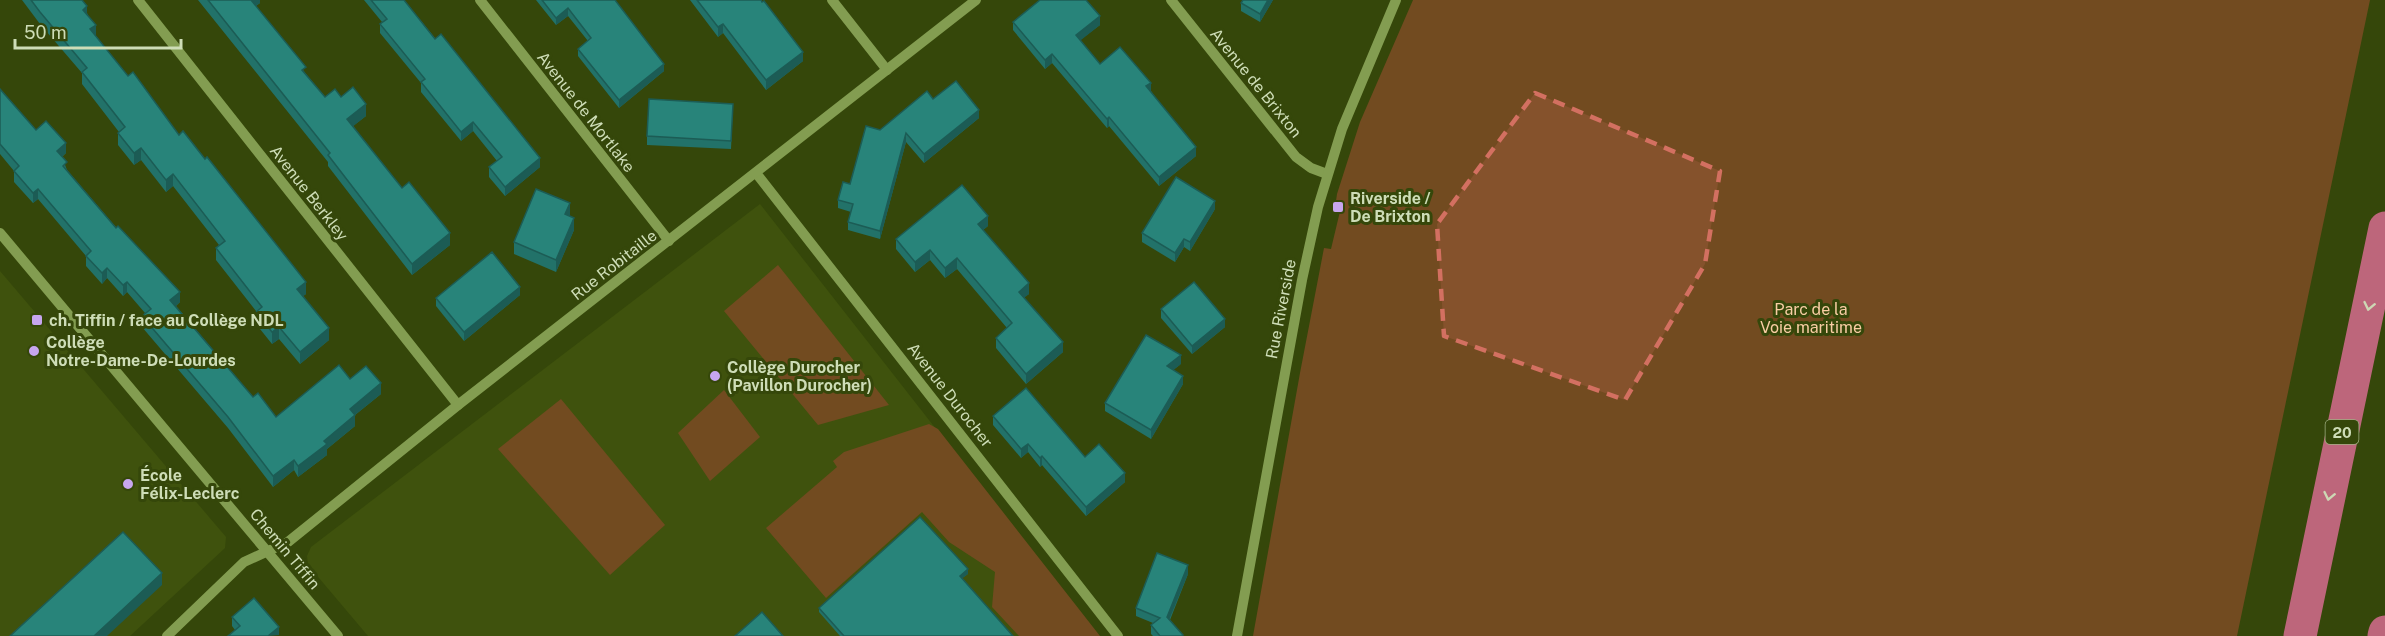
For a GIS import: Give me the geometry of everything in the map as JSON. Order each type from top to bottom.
[{"type":"highway","name":"20","points":[[2300,636],[2385,228]]},
{"type":"street","name":"Avenue Berkley","points":[[138,0],[458,405]]},
{"type":"street","name":"Avenue de Mortlake","points":[[480,0],[669,241]]},
{"type":"street","points":[[832,0],[887,70]]},
{"type":"street","name":"Rue Robitaille","points":[[167,636],[244,562],[288,542],[458,405],[976,0]]},
{"type":"street","name":"Avenue de Brixton","points":[[1171,0],[1296,157],[1311,168],[1327,174]]},
{"type":"street","name":"Rue Riverside","points":[[1237,636],[1302,280],[1327,174],[1349,111],[1396,0]]},
{"type":"street","name":"Avenue Durocher","points":[[756,173],[1118,636]]},
{"type":"street","name":"Chemin Tiffin","points":[[0,233],[338,636]]},
{"type":"highlighted area","points":[[1535,93],[1720,171],[1705,264],[1625,400],[1444,336],[1437,224]]},
{"type":"shaded area","name":"Collège Durocher (Pavillon Durocher)","points":[[760,204],[1098,636],[368,636],[308,565],[307,556],[311,547]]},
{"type":"shaded area","name":"École Félix-Leclerc","points":[[0,271],[226,537],[225,548],[130,636],[0,636]]},
{"type":"green space","name":"Parc de la Voie maritime","points":[[1413,0],[2370,0],[2237,636],[1253,636],[1324,248],[1331,249],[1342,203],[1336,201],[1337,194],[1360,122]]},
{"type":"green space","points":[[778,265],[889,405],[818,425],[724,311]]},
{"type":"green space","points":[[724,390],[760,437],[710,481],[678,433]]},
{"type":"green space","points":[[561,399],[665,525],[610,575],[498,449]]},
{"type":"green space","points":[[929,424],[938,429],[1100,636],[1019,636],[992,607],[995,572],[949,542],[922,512],[826,598],[766,528],[837,467],[833,461],[844,452]]},
{"type":"building","points":[[31,0],[82,0],[87,6],[83,10],[96,25],[90,29],[128,76],[133,72],[179,135],[183,131],[205,159],[207,157],[306,282],[297,289],[329,328],[300,352],[279,327],[272,332],[256,312],[262,307],[216,248],[225,241],[173,174],[166,180],[141,148],[134,153],[118,133],[125,127],[82,72],[87,68]]},
{"type":"building","points":[[208,0],[251,0],[306,67],[302,70],[325,97],[335,89],[341,97],[353,87],[366,104],[347,119],[402,188],[409,182],[450,233],[412,264],[328,155],[330,153]]},
{"type":"building","points":[[371,0],[404,0],[435,39],[441,34],[540,158],[505,187],[489,167],[502,157],[473,122],[461,132],[421,82],[425,79],[380,24],[387,19]]},
{"type":"building","points":[[542,0],[615,0],[664,64],[619,100],[578,49],[591,38],[568,8],[556,18]]},
{"type":"building","points":[[697,0],[764,1],[803,52],[766,80],[723,24],[718,27]]},
{"type":"building","points":[[1040,0],[1086,0],[1100,16],[1076,35],[1100,64],[1120,47],[1151,83],[1146,86],[1196,147],[1159,177],[1052,54],[1045,60],[1013,22]]},
{"type":"building","points":[[1243,0],[1268,0],[1260,14],[1241,3]]},
{"type":"building","points":[[956,81],[979,110],[924,154],[906,133],[880,231],[848,222],[853,204],[838,200],[843,182],[850,184],[866,126],[880,130],[927,91],[933,99]]},
{"type":"building","points":[[0,89],[36,130],[46,121],[66,143],[57,151],[67,162],[63,166],[116,228],[118,226],[180,292],[170,300],[253,397],[258,393],[276,417],[339,365],[350,379],[366,366],[381,383],[350,409],[355,415],[324,441],[327,444],[298,466],[294,460],[273,476],[228,417],[142,316],[151,309],[127,282],[123,285],[107,268],[102,273],[86,256],[91,251],[38,189],[33,193],[14,171],[19,166],[0,144]]},
{"type":"building","points":[[649,99],[733,104],[731,141],[647,136]]},
{"type":"building","points":[[1176,177],[1215,201],[1190,242],[1184,239],[1175,253],[1142,233]]},
{"type":"building","points":[[962,185],[988,216],[978,224],[1029,283],[1019,292],[1063,342],[1026,374],[996,338],[1012,323],[957,258],[945,268],[930,250],[915,262],[896,239]]},
{"type":"building","points":[[536,189],[570,203],[565,214],[574,218],[556,260],[514,242]]},
{"type":"building","points":[[492,252],[520,287],[464,332],[436,298]]},
{"type":"building","points":[[1194,282],[1225,319],[1192,346],[1161,309]]},
{"type":"building","points":[[1146,335],[1181,355],[1167,366],[1183,376],[1151,430],[1105,403]]},
{"type":"building","points":[[1026,388],[1085,457],[1099,444],[1125,473],[1086,507],[1042,456],[1040,458],[1028,444],[1021,449],[993,416]]},
{"type":"building","points":[[920,517],[968,569],[960,576],[1013,636],[844,636],[819,608]]},
{"type":"building","points":[[123,532],[162,573],[94,636],[10,636]]},
{"type":"building","points":[[1157,553],[1188,565],[1167,617],[1182,636],[1160,636],[1151,625],[1160,618],[1136,608]]},
{"type":"building","points":[[254,598],[279,627],[268,636],[228,636],[240,626],[232,617]]},
{"type":"building","points":[[762,612],[783,636],[735,636]]},
{"type":"place","name":"Riverside / De Brixton","points":[[1338,207]]},
{"type":"place","name":"ch. Tiffin / face au Collège NDL","points":[[37,320]]},
{"type":"place","name":"Collège Notre-Dame-De-Lourdes","points":[[34,351]]},
{"type":"place","name":"Collège Durocher (Pavillon Durocher)","points":[[715,376]]},
{"type":"place","name":"École Félix-Leclerc","points":[[128,484]]}]
